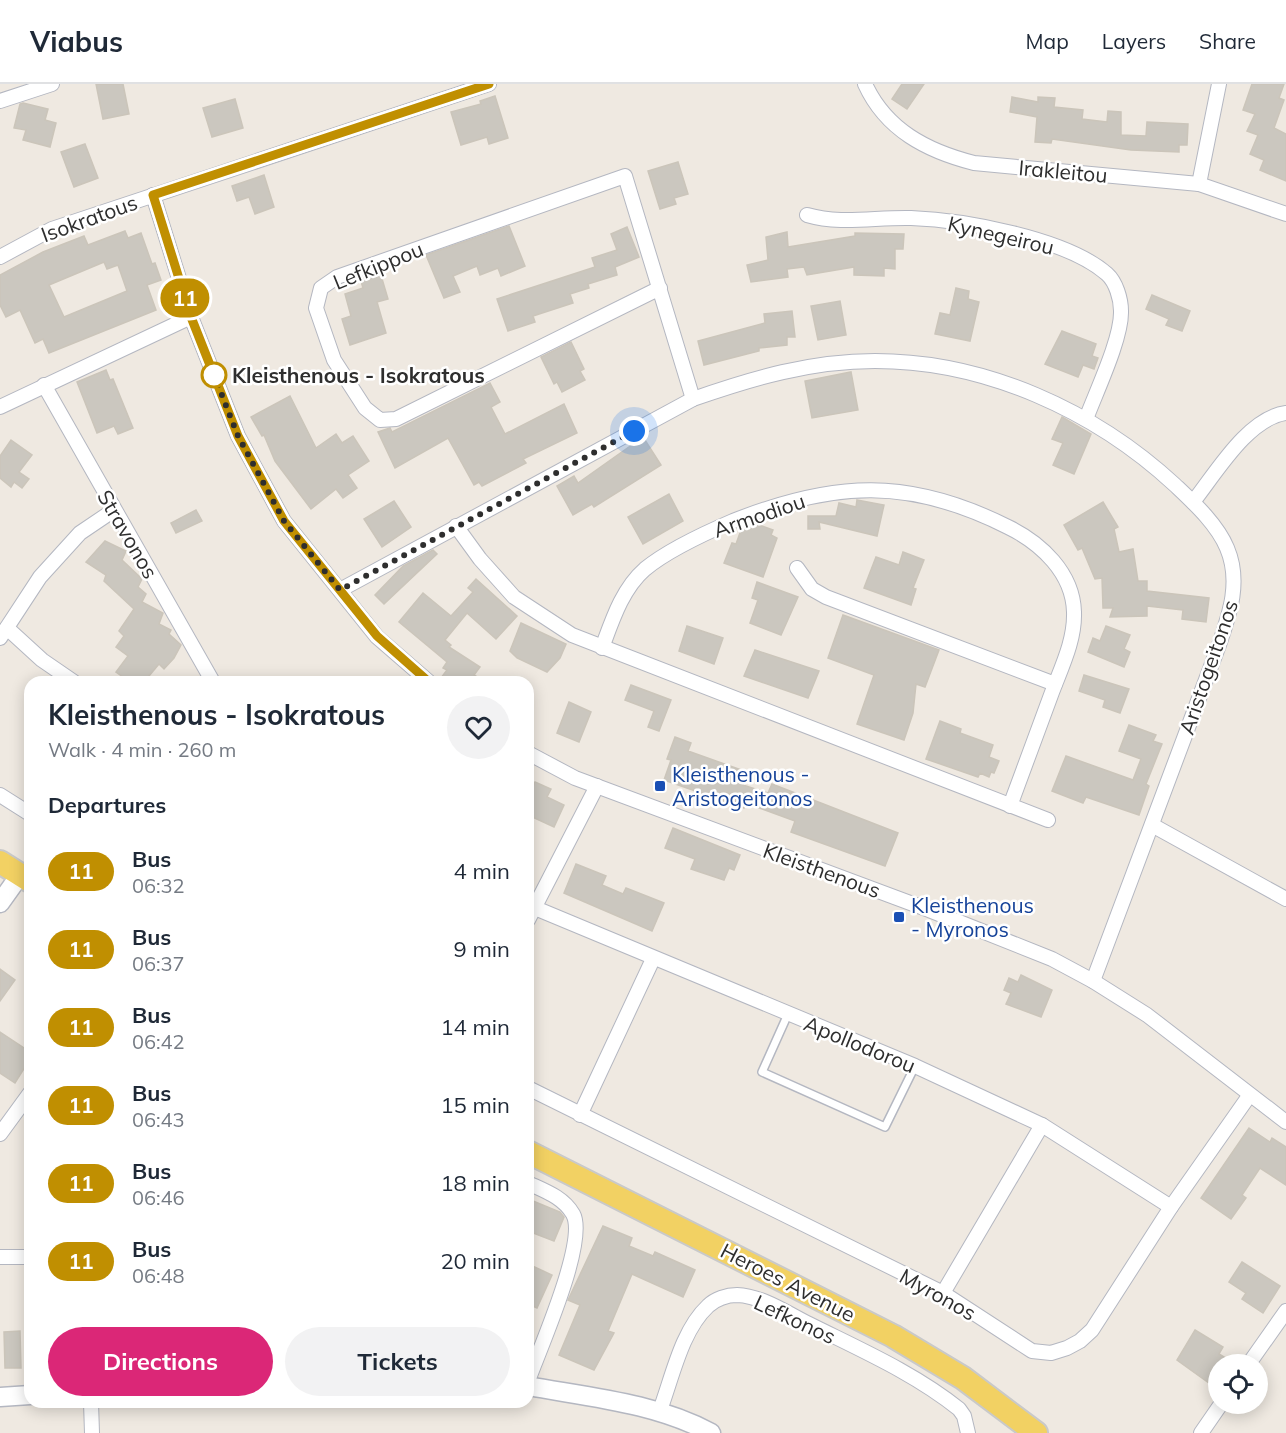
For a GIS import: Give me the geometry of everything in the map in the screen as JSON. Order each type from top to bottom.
[{"type":"main road","points":[[0,862],[24,877]]},
{"type":"main road","name":"Heroes Avenue","points":[[534,1155],[893,1336],[963,1378],[1036,1433]]},
{"type":"street","points":[[0,101],[52,84]]},
{"type":"street","name":"Isokratous","points":[[0,257],[52,229],[489,84]]},
{"type":"street","name":"Irakleitou","points":[[865,84],[883,112],[902,132],[922,146],[946,156],[974,163],[1199,184],[1286,214]]},
{"type":"street","points":[[1199,184],[1219,84]]},
{"type":"street","name":"Lefkippou","points":[[660,288],[396,419],[380,420],[365,408],[334,360],[316,308],[321,288],[337,277],[625,176],[660,288],[693,399]]},
{"type":"street","points":[[153,195],[191,317],[238,436],[284,521],[377,636],[422,676]]},
{"type":"street","name":"Kynegeirou","points":[[807,215],[841,222],[912,218],[994,229],[1071,253],[1107,274],[1120,298],[1120,319],[1086,419]]},
{"type":"street","points":[[0,406],[191,317]]},
{"type":"street","name":"Aristogeitonos","points":[[340,590],[456,525],[693,399],[746,380],[790,369],[875,361],[915,364],[984,377],[1049,401],[1086,419],[1147,460],[1193,502],[1227,547],[1234,588],[1230,612],[1219,645],[1093,981]]},
{"type":"street","name":"Stravonos","points":[[44,386],[210,676]]},
{"type":"street","points":[[1193,502],[1252,429],[1270,416],[1286,413]]},
{"type":"street","name":"Armodiou","points":[[602,648],[619,606],[645,569],[706,532],[781,502],[857,490],[900,491],[940,498],[989,517],[1021,533],[1053,561],[1068,583],[1074,613],[1069,649],[1010,806]]},
{"type":"street","points":[[65,676],[4,633],[40,577],[80,533],[114,510]]},
{"type":"street","points":[[456,525],[480,560],[514,597],[572,635],[1048,820]]},
{"type":"street","points":[[797,568],[812,589],[826,597],[1055,684]]},
{"type":"street","name":"Kleisthenous","points":[[534,756],[574,778],[1010,941],[1093,981],[1147,1015],[1249,1096],[1286,1122]]},
{"type":"street","points":[[534,908],[597,786]]},
{"type":"street","points":[[0,795],[24,810]]},
{"type":"street","points":[[1152,825],[1286,899]]},
{"type":"street","points":[[0,903],[24,879]]},
{"type":"street","name":"Apollodorou","points":[[534,915],[653,959],[915,1066],[1042,1125],[1170,1207]]},
{"type":"street","points":[[580,1115],[653,959]]},
{"type":"street","name":"Myronos","points":[[534,1091],[943,1293],[1032,1351],[1051,1353],[1080,1341],[1092,1330],[1170,1207],[1249,1096]]},
{"type":"street","points":[[0,1134],[24,1102]]},
{"type":"street","points":[[943,1293],[1042,1125]]},
{"type":"street","points":[[534,1186],[566,1204],[574,1216],[577,1230],[572,1261],[534,1366]]},
{"type":"street","points":[[0,1257],[24,1257]]},
{"type":"street","name":"Lefkonos","points":[[659,1413],[688,1335],[699,1317],[709,1305],[722,1297],[736,1295],[766,1302],[914,1376],[959,1409],[964,1416],[968,1433]]},
{"type":"street","points":[[1256,1354],[1286,1311]]},
{"type":"street","points":[[534,1387],[659,1413],[711,1433]]},
{"type":"street","points":[[0,1397],[24,1395]]},
{"type":"street","points":[[91,1408],[92,1433]]},
{"type":"street","points":[[1201,1433],[1214,1414]]},
{"type":"lane","points":[[788,1014],[762,1072],[885,1127],[915,1066]]},
{"type":"building","points":[[96,84],[123,84],[129,114],[103,119]]},
{"type":"building","points":[[902,84],[924,84],[907,109],[892,99]]},
{"type":"building","points":[[1252,84],[1284,84],[1279,98],[1284,100],[1274,128],[1286,134],[1286,181],[1260,170],[1264,160],[1250,154],[1258,135],[1247,131],[1255,114],[1243,110]]},
{"type":"building","points":[[495,96],[508,138],[489,144],[487,137],[461,145],[451,112],[481,104],[480,101]]},
{"type":"building","points":[[1012,97],[1038,102],[1038,97],[1055,98],[1054,107],[1083,110],[1082,119],[1107,122],[1108,111],[1121,112],[1121,135],[1146,136],[1147,122],[1188,124],[1187,145],[1179,145],[1179,152],[1131,150],[1052,139],[1051,143],[1035,142],[1037,117],[1010,112]]},
{"type":"building","points":[[235,99],[243,128],[212,137],[203,108]]},
{"type":"building","points":[[20,104],[48,109],[45,120],[56,123],[50,147],[23,140],[26,130],[14,128]]},
{"type":"building","points":[[85,144],[98,178],[74,187],[61,152]]},
{"type":"building","points":[[678,162],[688,194],[674,198],[676,204],[660,209],[648,171]]},
{"type":"building","points":[[264,175],[274,207],[255,214],[249,197],[237,201],[232,186]]},
{"type":"building","points":[[509,226],[525,266],[501,276],[498,268],[480,275],[477,266],[453,276],[460,292],[444,298],[426,255]]},
{"type":"building","points":[[627,227],[639,257],[615,267],[617,275],[588,284],[589,288],[570,294],[573,303],[533,316],[535,322],[508,331],[497,299],[595,267],[592,258],[617,250],[611,234]]},
{"type":"building","points":[[125,231],[128,238],[141,233],[152,264],[155,263],[161,280],[147,285],[156,310],[49,353],[43,339],[35,343],[20,310],[6,317],[0,305],[0,275],[43,252],[84,236],[88,245]],"holes":[[[104,262],[107,269],[118,265],[127,291],[64,317],[49,285]]]},
{"type":"building","points":[[787,232],[788,247],[855,236],[855,233],[904,234],[903,249],[895,249],[895,269],[884,268],[884,276],[854,275],[854,267],[807,275],[804,267],[787,269],[788,277],[751,282],[747,265],[768,260],[766,237]]},
{"type":"building","points":[[380,272],[388,299],[377,302],[386,333],[350,345],[342,319],[351,316],[345,294],[363,288],[360,278]]},
{"type":"building","points":[[956,288],[969,291],[968,299],[979,302],[970,341],[935,334],[940,313],[950,315]]},
{"type":"building","points":[[1152,295],[1190,311],[1182,331],[1166,325],[1169,319],[1146,309]]},
{"type":"building","points":[[840,301],[846,335],[818,340],[811,306]]},
{"type":"building","points":[[792,311],[795,337],[787,337],[787,345],[759,348],[759,351],[704,365],[698,341],[765,323],[764,314]]},
{"type":"building","points":[[1062,331],[1096,344],[1092,356],[1098,358],[1094,369],[1083,365],[1078,377],[1045,364]]},
{"type":"building","points":[[571,342],[584,369],[580,371],[585,380],[562,392],[557,382],[554,384],[541,357]]},
{"type":"building","points":[[106,370],[110,380],[113,379],[133,428],[118,434],[114,426],[97,433],[77,382]]},
{"type":"building","points":[[851,372],[858,410],[812,418],[805,381]]},
{"type":"building","points":[[490,383],[500,402],[491,407],[505,434],[564,404],[577,433],[523,459],[526,463],[482,486],[479,482],[474,485],[448,438],[395,468],[378,432],[390,428],[392,432]]},
{"type":"building","points":[[290,396],[316,448],[336,434],[342,443],[353,436],[369,461],[348,475],[357,488],[343,498],[336,489],[311,509],[275,461],[264,435],[262,436],[251,417]]},
{"type":"building","points":[[1062,417],[1091,434],[1074,474],[1053,465],[1063,443],[1052,439]]},
{"type":"building","points":[[643,437],[661,465],[594,507],[592,504],[573,515],[557,486],[574,476],[578,483]]},
{"type":"building","points":[[11,440],[32,455],[19,472],[29,479],[22,488],[14,482],[11,487],[0,478],[0,456]]},
{"type":"building","points":[[669,494],[683,521],[643,544],[628,517]]},
{"type":"building","points":[[857,500],[884,505],[877,536],[819,522],[820,529],[808,529],[808,516],[836,516],[839,503],[856,507]]},
{"type":"building","points":[[394,501],[411,527],[382,547],[364,519]]},
{"type":"building","points":[[1103,502],[1118,527],[1114,529],[1119,552],[1133,549],[1138,581],[1147,581],[1147,591],[1209,598],[1206,622],[1182,619],[1183,610],[1147,606],[1147,616],[1110,617],[1113,608],[1103,608],[1102,578],[1095,579],[1082,548],[1078,550],[1064,525]]},
{"type":"building","points":[[196,510],[202,521],[176,533],[171,523]]},
{"type":"building","points":[[754,523],[773,530],[771,535],[777,538],[763,577],[724,563],[732,543],[736,544],[742,527]]},
{"type":"building","points":[[105,541],[126,551],[122,560],[142,579],[138,587],[146,594],[142,602],[163,613],[159,624],[171,630],[169,634],[181,645],[174,658],[164,669],[159,664],[149,676],[122,676],[116,672],[128,656],[116,647],[124,636],[119,631],[134,609],[104,581],[106,575],[86,562]]},
{"type":"building","points":[[433,550],[437,554],[384,604],[375,595],[403,566]]},
{"type":"building","points":[[903,552],[924,560],[913,588],[916,589],[911,605],[864,588],[876,557],[899,565]]},
{"type":"building","points":[[476,579],[517,616],[496,639],[467,613],[445,640],[451,645],[449,647],[480,667],[474,675],[476,676],[442,676],[447,670],[443,668],[447,662],[399,622],[423,593],[451,616],[473,592],[468,588]]},
{"type":"building","points":[[757,582],[798,597],[781,635],[750,623],[758,600],[752,598]]},
{"type":"building","points":[[843,615],[939,650],[925,687],[916,684],[913,713],[904,740],[857,724],[874,675],[828,658]]},
{"type":"building","points":[[521,623],[566,644],[560,658],[547,672],[517,658],[510,651]]},
{"type":"building","points":[[687,626],[723,638],[714,664],[679,651]]},
{"type":"building","points":[[1106,626],[1130,635],[1124,649],[1130,652],[1124,667],[1088,652],[1093,638],[1100,641]]},
{"type":"building","points":[[755,650],[819,671],[808,698],[744,676]]},
{"type":"building","points":[[1084,675],[1129,689],[1120,713],[1103,707],[1105,700],[1079,691]]},
{"type":"building","points":[[631,685],[671,700],[659,731],[648,727],[654,711],[625,700]]},
{"type":"building","points":[[569,702],[591,712],[579,742],[557,733]]},
{"type":"building","points":[[940,721],[961,729],[960,733],[993,745],[989,757],[999,761],[994,773],[991,772],[989,777],[980,773],[978,777],[926,759]]},
{"type":"building","points":[[1129,725],[1156,735],[1153,741],[1162,744],[1146,784],[1149,786],[1139,815],[1086,797],[1083,803],[1052,791],[1066,756],[1133,780],[1141,759],[1119,751]]},
{"type":"building","points":[[675,737],[691,743],[688,751],[747,772],[743,785],[768,793],[772,784],[898,833],[885,866],[791,832],[795,821],[746,803],[744,808],[664,780],[671,760],[667,759]]},
{"type":"building","points":[[535,782],[551,789],[547,797],[564,805],[554,827],[534,818]]},
{"type":"building","points":[[673,828],[740,855],[734,870],[729,868],[724,880],[691,869],[695,859],[665,848]]},
{"type":"building","points":[[576,864],[606,876],[602,885],[623,894],[626,888],[664,903],[652,931],[564,893]]},
{"type":"building","points":[[0,969],[15,980],[0,1001]]},
{"type":"building","points":[[1021,975],[1052,990],[1041,1017],[1006,1004],[1011,993],[1004,990],[1009,978],[1018,982]]},
{"type":"building","points":[[0,1032],[24,1048],[24,1069],[15,1083],[0,1073]]},
{"type":"building","points":[[1249,1128],[1270,1142],[1272,1138],[1286,1147],[1286,1185],[1260,1168],[1242,1195],[1246,1198],[1231,1219],[1201,1198]]},
{"type":"building","points":[[534,1201],[560,1212],[564,1217],[554,1241],[534,1233]]},
{"type":"building","points":[[603,1226],[632,1238],[629,1246],[653,1256],[655,1252],[695,1270],[683,1297],[632,1274],[608,1331],[614,1333],[594,1370],[559,1355],[580,1305],[568,1300]]},
{"type":"building","points":[[1242,1262],[1280,1286],[1263,1313],[1242,1299],[1246,1293],[1229,1282]]},
{"type":"building","points":[[534,1267],[552,1275],[537,1308],[534,1307]]},
{"type":"building","points":[[1195,1330],[1223,1347],[1219,1354],[1208,1354],[1208,1382],[1177,1360]]},
{"type":"building","points":[[20,1331],[21,1368],[5,1368],[4,1332]]},
{"type":"bus line","name":"11","points":[[422,676],[377,636],[284,521],[238,436],[191,317],[153,195],[489,84]]},
{"type":"place","name":"Kleisthenous - Isokratous","points":[[214,375]]},
{"type":"place","name":"Kleisthenous - Aristogeitonos","points":[[660,786]]},
{"type":"place","name":"Kleisthenous - Myronos","points":[[899,917]]},
{"type":"route","points":[[214,375],[238,436],[284,521],[340,590],[456,525],[634,431]]}]
